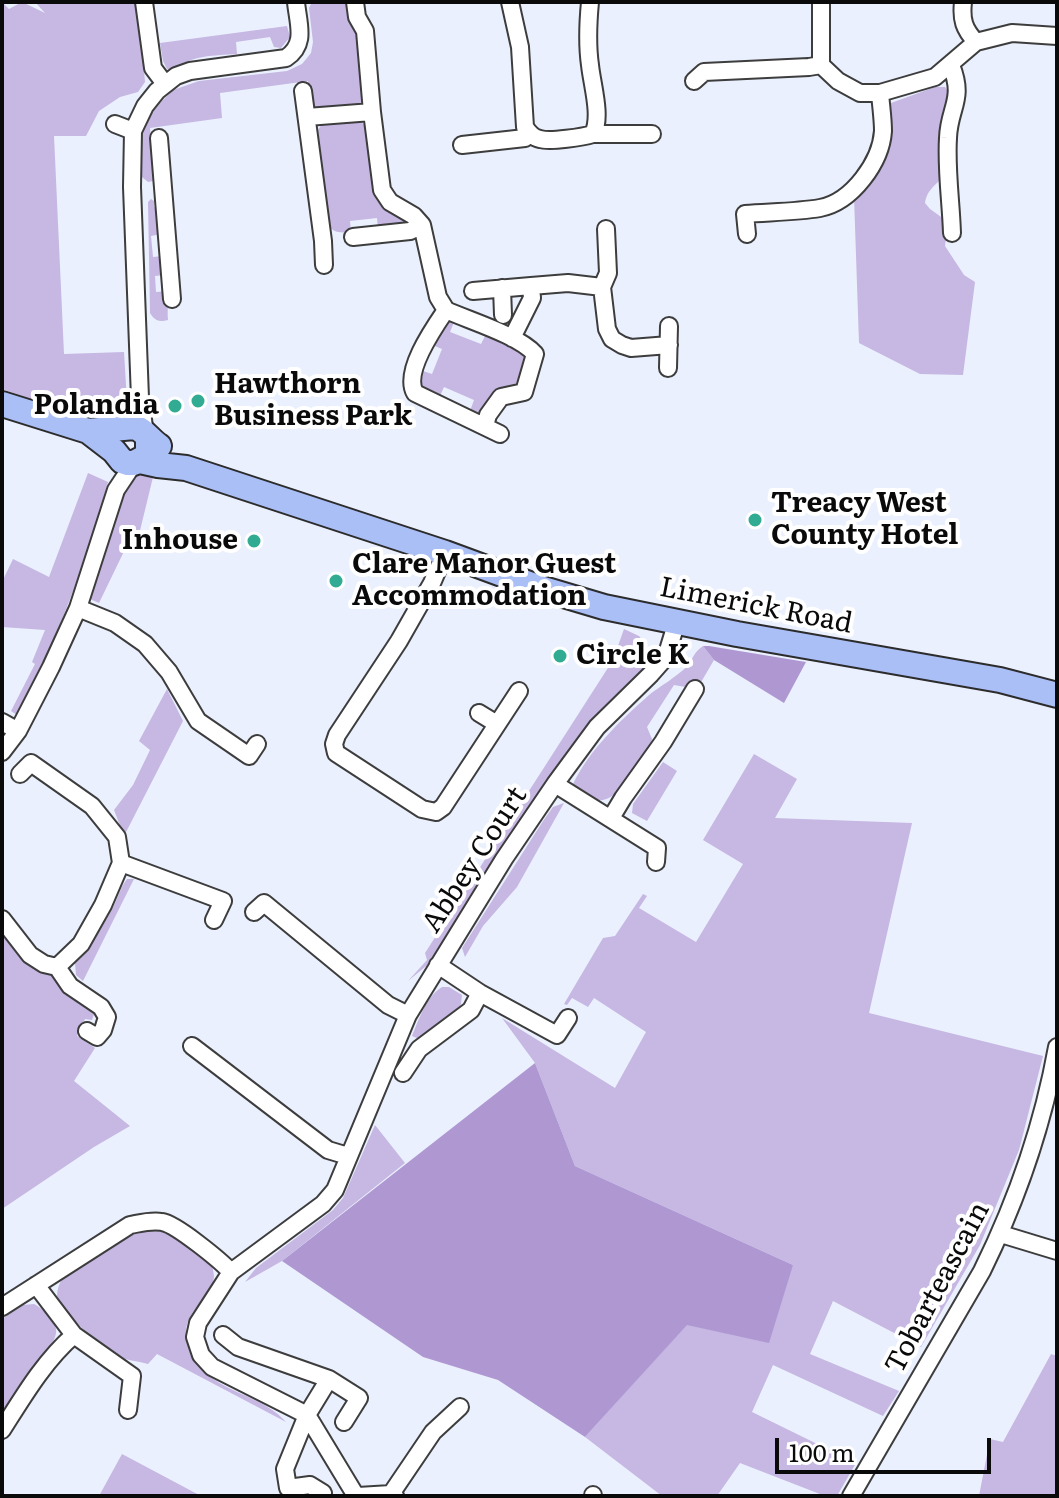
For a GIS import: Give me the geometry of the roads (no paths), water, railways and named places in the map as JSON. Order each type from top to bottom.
[{"type":"main road","name":"Limerick Road","points":[[2,404],[131,445],[158,465],[186,468],[604,607],[737,634],[1000,680],[1057,695]]},
{"type":"main road","points":[[1000,680],[1057,674]]},
{"type":"main road","name":"Limerick Road","points":[[1000,680],[1057,682]]},
{"type":"street","points":[[144,2],[153,68],[165,84]]},
{"type":"street","points":[[2,752],[18,731],[78,608],[131,445],[140,398],[132,187],[133,131],[145,106],[176,76],[190,71],[286,58],[295,52],[300,42],[296,2]]},
{"type":"street","points":[[355,2],[357,17],[365,31],[382,190],[390,202],[414,216],[422,225],[438,297],[446,310],[512,338],[535,354],[524,392],[501,397],[488,415],[485,426]]},
{"type":"street","points":[[510,2],[520,47],[525,127],[530,134],[541,140],[593,134],[652,134]]},
{"type":"street","points":[[590,2],[588,40],[596,127],[593,134]]},
{"type":"street","points":[[821,2],[821,65],[838,81],[860,93],[880,93],[935,77],[976,42],[1012,33],[1057,36]]},
{"type":"street","points":[[963,2],[961,16],[965,30],[976,42]]},
{"type":"street","points":[[694,81],[704,72],[821,65]]},
{"type":"street","points":[[951,65],[957,80],[957,101],[948,136],[952,233]]},
{"type":"street","points":[[303,91],[324,265]]},
{"type":"street","points":[[747,234],[745,214],[823,207],[849,193],[863,179],[876,156],[883,132],[880,93]]},
{"type":"street","points":[[307,117],[372,112]]},
{"type":"street","points":[[115,124],[133,131]]},
{"type":"street","points":[[462,145],[525,138],[530,134]]},
{"type":"street","points":[[159,138],[172,299]]},
{"type":"street","points":[[132,187],[162,187]]},
{"type":"street","points":[[323,241],[410,231],[422,225]]},
{"type":"street","points":[[606,229],[608,273],[602,287],[607,329],[612,339],[631,348],[669,345]]},
{"type":"street","points":[[473,291],[568,283],[602,287]]},
{"type":"street","points":[[512,338],[532,298],[531,286]]},
{"type":"street","points":[[502,288],[503,315]]},
{"type":"street","points":[[446,310],[424,346],[411,376],[411,386],[415,393],[500,434]]},
{"type":"street","points":[[668,368],[669,326]]},
{"type":"street","points":[[445,553],[399,641],[337,735],[334,744],[336,753],[422,809],[436,812],[443,807],[519,691]]},
{"type":"street","points":[[78,608],[115,623],[145,644],[169,672],[198,721],[249,756],[257,744]]},
{"type":"street","name":"Abbey Court","points":[[307,1415],[212,1367],[201,1355],[195,1337],[198,1323],[231,1272],[323,1204],[335,1190],[408,1015],[438,965],[504,859],[597,727],[666,657],[677,621]]},
{"type":"street","points":[[611,818],[695,689]]},
{"type":"street","points":[[479,713],[497,724]]},
{"type":"street","points":[[2,722],[18,731]]},
{"type":"street","points":[[20,774],[31,763],[92,806],[117,837],[121,863],[103,905],[81,944],[57,967]]},
{"type":"street","name":"Abbey Court","points":[[555,784],[657,848],[656,862]]},
{"type":"street","points":[[121,863],[223,901],[214,920]]},
{"type":"street","points":[[254,912],[264,903],[388,1005],[408,1015]]},
{"type":"street","points":[[2,919],[30,955],[44,964],[57,967],[70,986],[101,1007],[107,1017],[103,1030],[97,1037],[87,1031]]},
{"type":"street","name":"Abbey Court","points":[[438,965],[480,993],[557,1035],[568,1018]]},
{"type":"street","points":[[403,1073],[419,1049],[471,1010],[480,993]]},
{"type":"street","points":[[192,1046],[328,1150],[348,1156]]},
{"type":"street","name":"Tobarteascain","points":[[851,1496],[1001,1234],[1024,1175],[1057,1047]]},
{"type":"street","points":[[2,1307],[130,1225],[149,1221],[166,1222],[220,1260],[231,1272]]},
{"type":"street","points":[[1001,1234],[1057,1251]]},
{"type":"street","points":[[36,1285],[74,1335],[132,1376],[128,1410]]},
{"type":"street","points":[[2,1430],[58,1349],[74,1335]]},
{"type":"street","points":[[223,1335],[238,1347],[329,1379],[359,1398],[344,1422]]},
{"type":"street","points":[[323,1493],[310,1485],[288,1488],[285,1469],[307,1415],[329,1379]]},
{"type":"street","points":[[307,1415],[357,1496],[393,1495],[433,1432],[460,1407]]},
{"type":"place","name":"Hawthorn Business Park","points":[[198,401]]},
{"type":"place","name":"Polandia","points":[[175,406]]},
{"type":"place","name":"Treacy West County Hotel","points":[[755,520]]},
{"type":"place","name":"Inhouse","points":[[254,541]]},
{"type":"place","name":"Clare Manor Guest Accommodation","points":[[336,581]]},
{"type":"place","name":"Circle K","points":[[560,656]]}]
